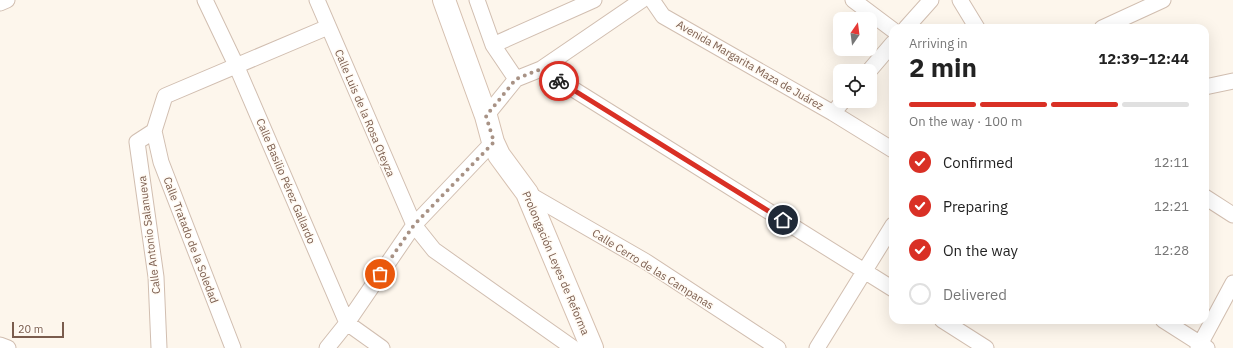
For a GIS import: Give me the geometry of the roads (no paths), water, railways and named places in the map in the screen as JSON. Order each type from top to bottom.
[{"type":"street","points":[[0,3],[7,0]]},
{"type":"street","name":"Calle Basilio Pérez Gallardo","points":[[205,0],[236,65],[347,323]]},
{"type":"street","name":"Prolongación Leyes de Reforma","points":[[444,0],[494,142],[500,155],[527,193],[592,348]]},
{"type":"street","points":[[477,0],[493,45],[516,79]]},
{"type":"street","points":[[493,45],[594,0]]},
{"type":"street","points":[[486,116],[516,79],[541,69],[642,0]]},
{"type":"street","name":"Avenida Margarita Maza de Juárez","points":[[652,0],[664,16],[833,113],[889,148]]},
{"type":"street","points":[[853,0],[889,27]]},
{"type":"street","points":[[910,24],[931,0]]},
{"type":"street","points":[[960,0],[975,24]]},
{"type":"street","points":[[1111,24],[1163,0]]},
{"type":"street","name":"Calle Luis de la Rosa Oteyza","points":[[322,2],[328,27],[414,225],[434,250],[572,348]]},
{"type":"street","points":[[154,131],[165,96],[328,27]]},
{"type":"street","points":[[875,64],[889,48]]},
{"type":"street","points":[[541,69],[889,286]]},
{"type":"street","points":[[1209,86],[1233,81]]},
{"type":"street","points":[[833,113],[838,108]]},
{"type":"street","name":"Calle Antonio Salanueva","points":[[154,131],[137,142],[156,277],[159,348]]},
{"type":"street","name":"Calle Tratado de la Soledad","points":[[154,131],[161,162],[233,348]]},
{"type":"street","points":[[327,348],[347,323],[414,225],[494,142]]},
{"type":"street","name":"Calle Cerro de las Campanas","points":[[527,193],[645,261],[778,348]]},
{"type":"street","points":[[1209,199],[1233,214]]},
{"type":"street","points":[[817,348],[889,231]]},
{"type":"street","points":[[1169,324],[1202,347],[1233,283]]},
{"type":"street","points":[[347,323],[382,348]]},
{"type":"street","points":[[948,324],[986,348]]},
{"type":"street","points":[[0,345],[8,348]]}]
